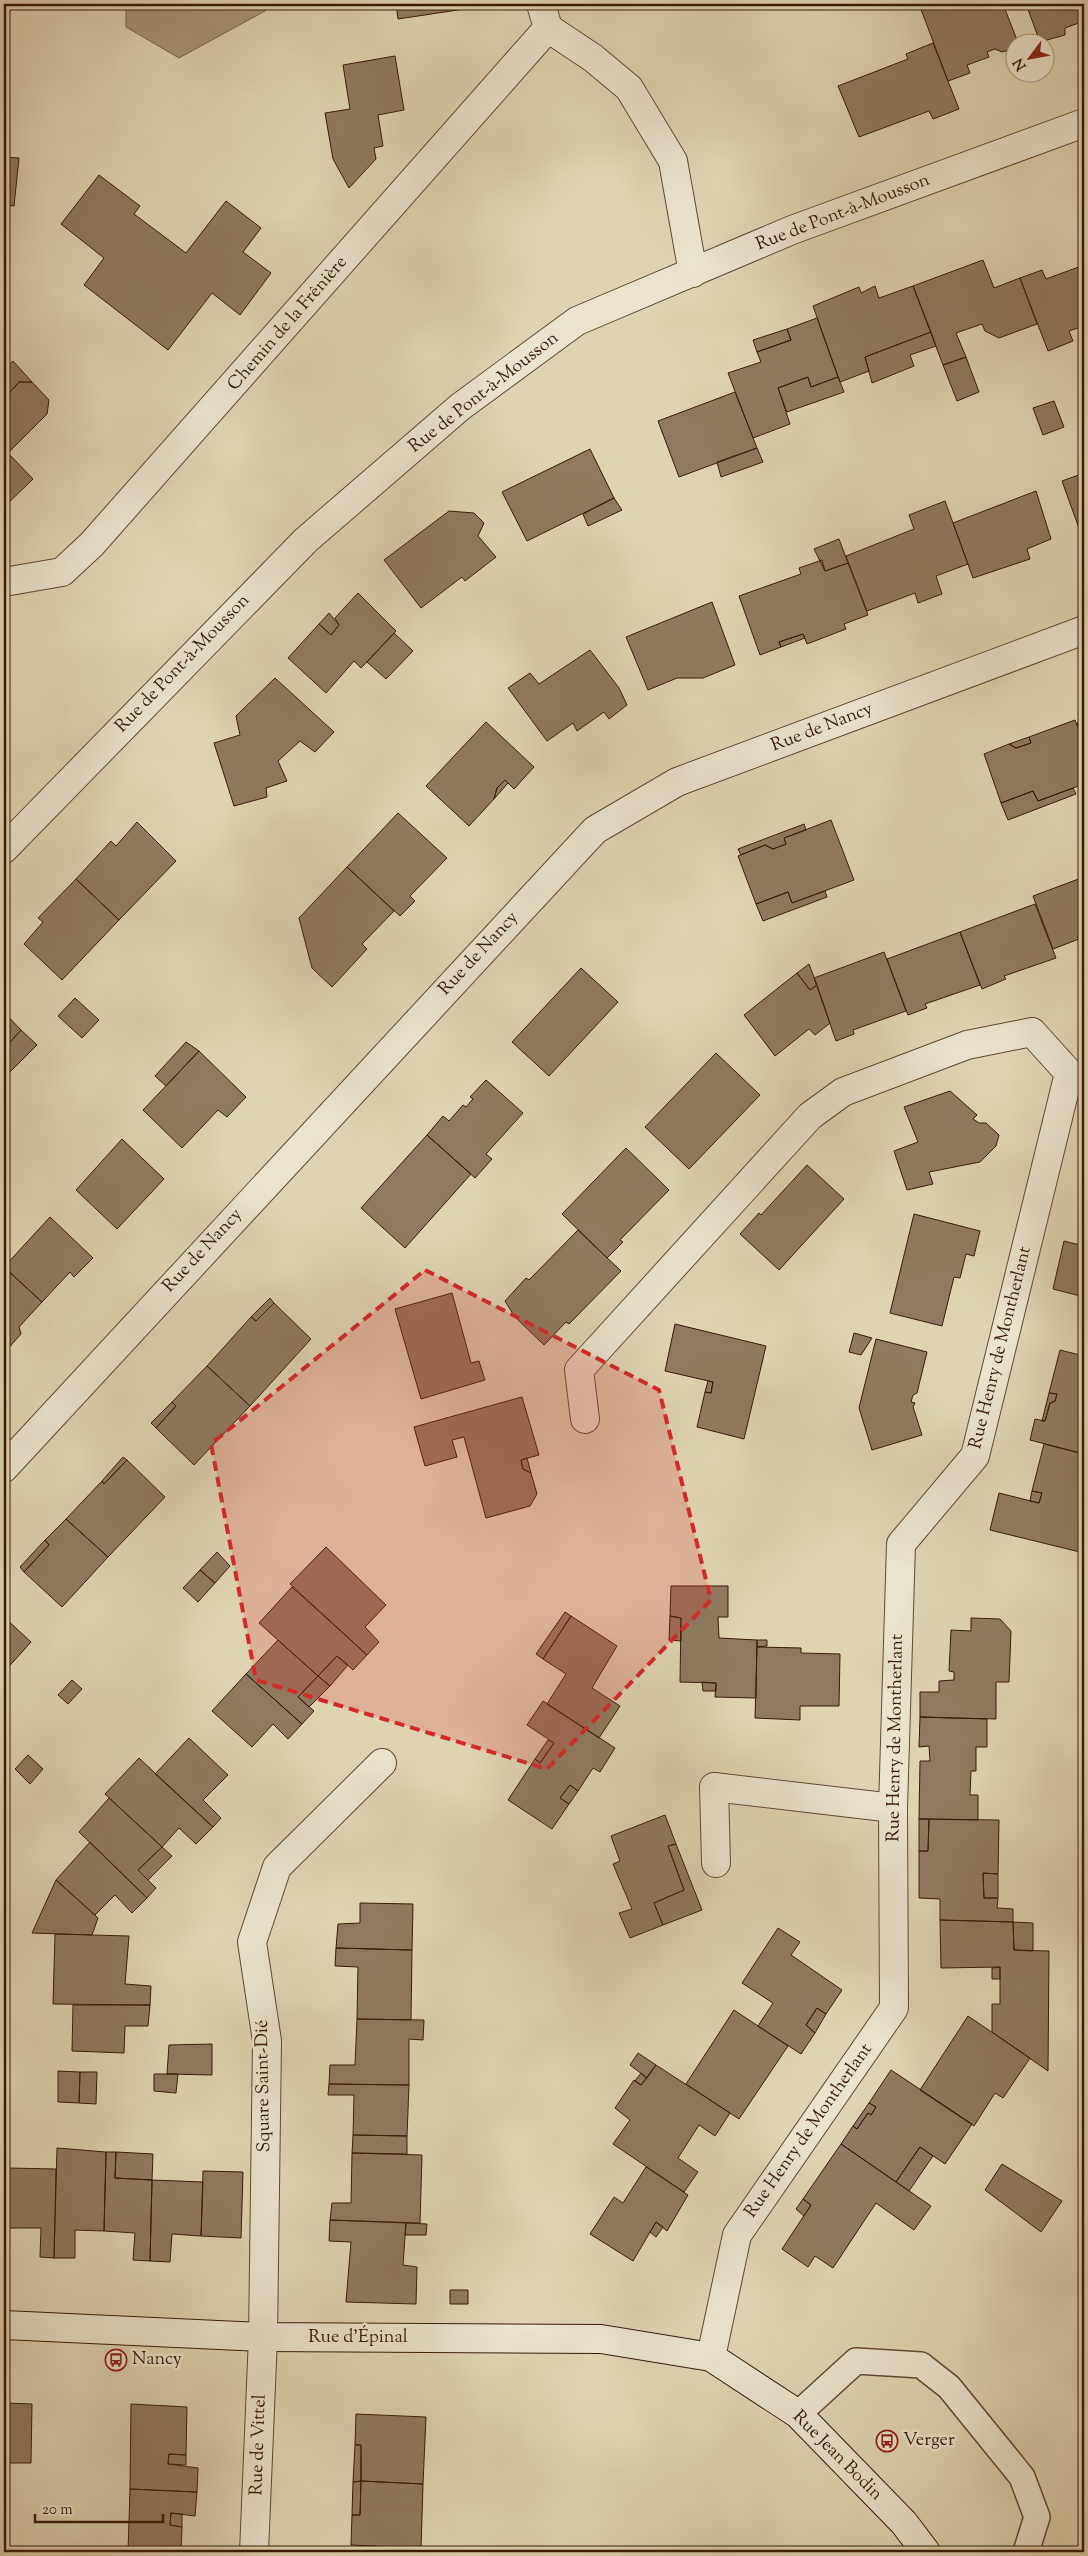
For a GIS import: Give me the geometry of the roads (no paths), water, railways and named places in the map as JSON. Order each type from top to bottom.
[{"type":"street","name":"Chemin de la Frênière","points":[[4,582],[62,572],[92,544],[544,16],[629,88],[674,161],[693,273]]},
{"type":"street","name":"Rue de Pont-à-Mousson","points":[[4,849],[306,540],[460,407],[577,321],[792,230],[1084,123]]},
{"type":"street","name":"Rue de Nancy","points":[[4,1468],[595,830],[678,782],[1084,630]]},
{"type":"street","name":"Rue Henry de Montherlant","points":[[585,1419],[579,1370],[810,1116],[843,1092],[967,1045],[1032,1032],[1068,1073],[975,1456],[901,1544],[893,1808],[894,2008],[737,2236],[710,2357]]},
{"type":"street","name":"Square Saint-Dié","points":[[263,2337],[267,2041],[252,1942],[277,1867],[382,1763]]},
{"type":"street","points":[[716,1863],[714,1787],[893,1808]]},
{"type":"street","name":"Rue d’Épinal","points":[[4,2324],[263,2337],[601,2339],[710,2357]]},
{"type":"street","name":"Rue de Vittel","points":[[254,2552],[263,2337]]},
{"type":"street","name":"Rue Jean Bodin","points":[[710,2357],[798,2414],[904,2523],[926,2552]]},
{"type":"lane","points":[[798,2414],[856,2361],[921,2365],[949,2387],[1022,2478],[1037,2517],[1026,2552]]},
{"type":"place","name":"Nancy","points":[[116,2360]]},
{"type":"place","name":"Verger","points":[[887,2441]]}]
